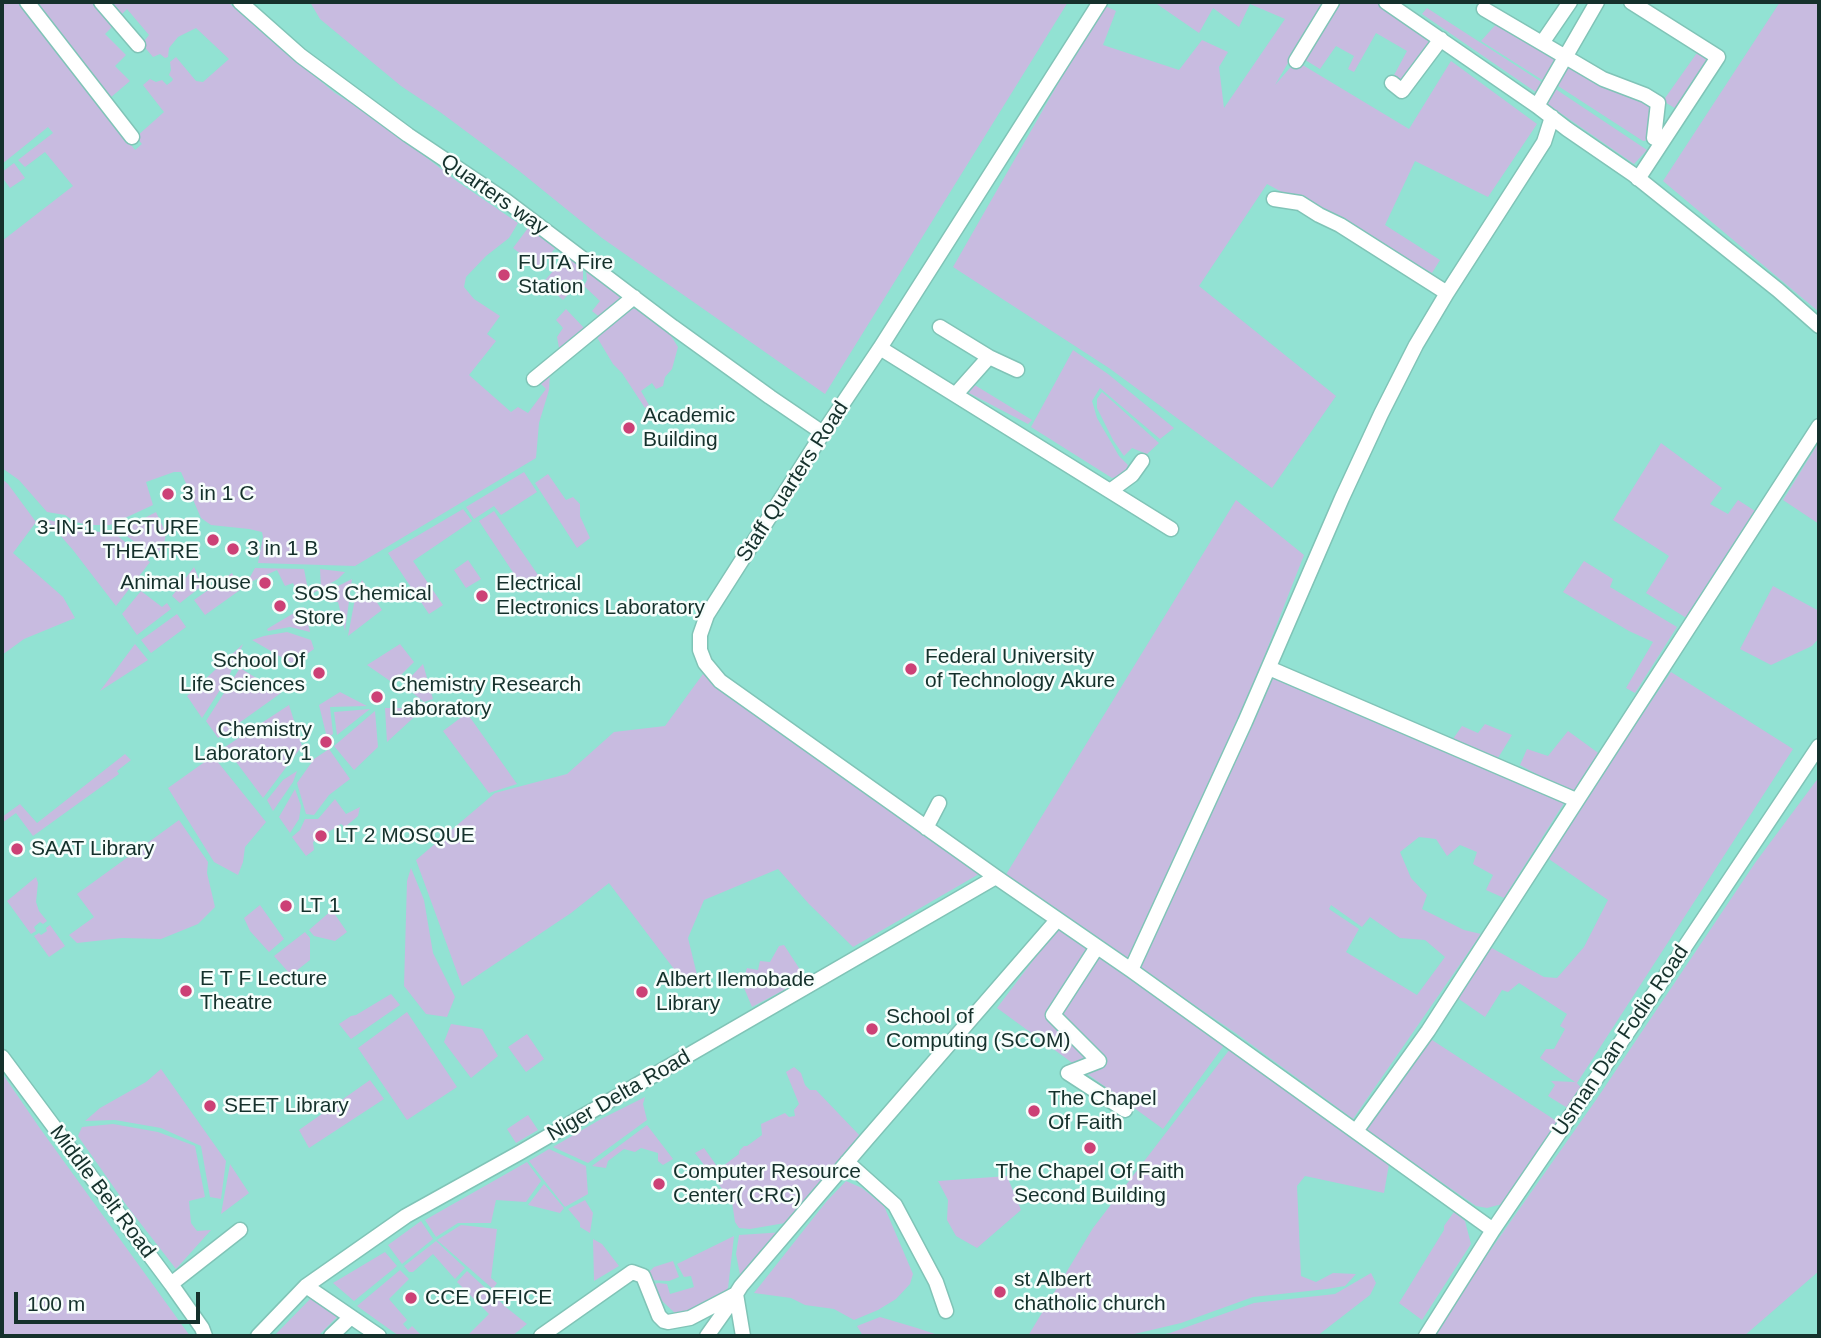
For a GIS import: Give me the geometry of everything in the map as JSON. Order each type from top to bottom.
[{"type":"street","points":[[27,2],[132,137]]},
{"type":"street","points":[[101,2],[138,45]]},
{"type":"street","name":"Quarters way","points":[[240,2],[301,56],[408,135],[505,200],[822,433]]},
{"type":"street","name":"Staff Quarters Road","points":[[1100,2],[707,615],[700,635],[700,650],[705,663],[720,681],[1131,970],[1493,1230]]},
{"type":"street","points":[[1296,61],[1332,2]]},
{"type":"street","points":[[1386,2],[1639,179],[1819,326]]},
{"type":"street","points":[[1542,43],[1570,2]]},
{"type":"street","points":[[1537,106],[1597,2]]},
{"type":"street","points":[[1631,2],[1718,57],[1639,179]]},
{"type":"street","points":[[1484,9],[1603,79],[1645,95],[1658,103],[1654,138]]},
{"type":"street","points":[[1392,83],[1402,91],[1441,39]]},
{"type":"street","points":[[1131,970],[1381,414],[1416,345],[1447,293],[1544,142],[1552,117]]},
{"type":"street","points":[[1544,142],[1567,129]]},
{"type":"street","points":[[1273,200],[1300,203],[1340,225],[1447,293]]},
{"type":"street","points":[[534,379],[634,297]]},
{"type":"street","points":[[940,327],[989,357],[1017,370]]},
{"type":"street","points":[[880,348],[1171,529]]},
{"type":"street","points":[[956,394],[989,357]]},
{"type":"street","points":[[1356,1131],[1430,1028],[1819,426]]},
{"type":"street","points":[[1110,491],[1132,475],[1142,461]]},
{"type":"street","points":[[1269,668],[1576,800]]},
{"type":"street","name":"Usman Dan Fodio Road","points":[[1426,1336],[1493,1230],[1819,746]]},
{"type":"street","points":[[926,828],[940,803]]},
{"type":"street","name":"Niger Delta Road","points":[[258,1336],[306,1286],[406,1216],[996,877]]},
{"type":"street","points":[[707,1336],[742,1284],[1057,920]]},
{"type":"street","points":[[1097,947],[1054,1015],[1099,1061],[1068,1073],[1125,1111]]},
{"type":"street","name":"Middle Belt Road","points":[[2,1057],[172,1284],[204,1332],[216,1336]]},
{"type":"street","points":[[847,1162],[895,1205],[936,1282],[946,1311]]},
{"type":"street","points":[[172,1284],[240,1230]]},
{"type":"street","points":[[541,1336],[632,1272],[643,1276],[659,1316],[668,1322],[677,1336]]},
{"type":"street","points":[[306,1286],[379,1336]]},
{"type":"street","points":[[668,1322],[690,1318],[736,1294]]},
{"type":"street","points":[[736,1294],[743,1336]]},
{"type":"street","points":[[331,1336],[351,1317]]},
{"type":"shaded area","name":"Federal University of Technology Akure","points":[[2,2],[1819,2],[1819,1336],[2,1336]]},
{"type":"shaded area","points":[[2,2],[18,2],[135,150],[142,144],[136,137],[164,112],[143,85],[150,79],[156,82],[162,80],[167,85],[172,81],[169,75],[170,62],[176,57],[196,81],[203,82],[229,59],[196,28],[178,37],[169,48],[168,57],[160,54],[153,57],[142,44],[149,35],[127,9],[121,15],[109,2],[228,2],[335,93],[374,117],[458,182],[518,223],[509,238],[486,256],[466,277],[464,287],[474,299],[500,316],[487,334],[496,341],[469,375],[511,412],[518,407],[528,413],[546,389],[538,381],[550,372],[549,390],[539,423],[536,458],[355,566],[258,563],[262,532],[211,525],[201,518],[181,472],[146,482],[153,505],[110,525],[89,525],[75,522],[65,515],[47,512],[19,480],[2,468],[2,241],[73,186],[45,152],[25,167],[18,160],[53,133],[48,127],[2,164]]},
{"type":"shaded area","points":[[34,2],[96,2],[115,24],[105,34],[126,55],[115,66],[130,81],[110,98]]},
{"type":"shaded area","points":[[310,2],[1068,2],[825,394],[602,238],[518,170],[401,86],[320,19]]},
{"type":"shaded area","points":[[1154,2],[1324,2],[1275,85],[1296,61],[1409,129],[1451,61],[1537,124],[1488,197],[1415,161],[1385,225],[1440,260],[1432,273],[1267,184],[1199,286],[1336,396],[1272,488],[1109,368],[953,267],[1103,5],[1116,11],[1103,45],[1179,70],[1202,40],[1228,52],[1219,67],[1224,108],[1285,19],[1250,4],[1239,27],[1213,8],[1199,33]]},
{"type":"shaded area","points":[[1337,2],[1379,2],[1436,41],[1402,83],[1393,77],[1407,51],[1376,33],[1354,72],[1348,69],[1354,56],[1336,46],[1320,69],[1302,58]]},
{"type":"shaded area","points":[[1780,2],[1819,2],[1819,312],[1663,181]]},
{"type":"shaded area","points":[[1427,8],[1546,85],[1540,95],[1422,14]]},
{"type":"shaded area","points":[[1499,21],[1562,58],[1547,83],[1481,41]]},
{"type":"shaded area","points":[[1699,50],[1711,60],[1678,110],[1663,101]]},
{"type":"shaded area","points":[[1567,61],[1655,105],[1649,140],[1643,141],[1555,84]]},
{"type":"shaded area","points":[[1554,88],[1647,150],[1634,164],[1543,101]]},
{"type":"shaded area","points":[[14,163],[25,178],[10,188],[2,177],[2,172]]},
{"type":"shaded area","points":[[528,228],[555,248],[540,269],[513,248]]},
{"type":"shaded area","points":[[567,255],[583,268],[583,279],[563,300],[554,292],[551,295],[540,286]]},
{"type":"shaded area","points":[[586,270],[621,296],[602,319],[592,311],[600,301],[584,286],[587,280]]},
{"type":"shaded area","points":[[626,308],[636,309],[668,331],[678,347],[672,369],[665,377],[663,386],[656,389],[652,383],[641,391],[649,405],[645,408],[595,334]]},
{"type":"shaded area","points":[[566,309],[585,329],[560,353],[557,337],[563,328],[556,320]]},
{"type":"shaded area","points":[[1073,350],[1108,374],[1174,428],[1160,439],[1100,388],[1092,401],[1097,418],[1119,456],[1128,465],[1126,474],[1112,478],[1031,427]]},
{"type":"shaded area","points":[[973,384],[1032,420],[1028,424],[969,393]]},
{"type":"shaded area","points":[[1102,392],[1159,443],[1147,454],[1132,448],[1124,456],[1097,408],[1097,399]]},
{"type":"shaded area","points":[[1819,442],[1819,524],[1783,500]]},
{"type":"shaded area","points":[[1661,443],[1722,488],[1710,504],[1728,514],[1738,500],[1755,511],[1688,619],[1646,593],[1669,556],[1613,520]]},
{"type":"shaded area","points":[[524,472],[537,492],[501,515],[494,506],[474,519],[466,507]]},
{"type":"shaded area","points":[[548,474],[566,500],[573,497],[580,504],[580,516],[590,538],[577,548],[535,483]]},
{"type":"shaded area","points":[[2,479],[36,522],[13,553],[63,597],[75,618],[24,639],[2,655]]},
{"type":"shaded area","points":[[1236,500],[1304,555],[1203,813],[1132,968],[1002,881]]},
{"type":"shaded area","points":[[463,509],[472,521],[413,561],[443,605],[429,614],[388,553]]},
{"type":"shaded area","points":[[494,511],[538,575],[522,586],[479,521]]},
{"type":"shaded area","points":[[156,512],[166,533],[164,545],[155,557],[120,531]]},
{"type":"shaded area","points":[[46,519],[89,531],[114,533],[150,562],[116,606]]},
{"type":"shaded area","points":[[468,560],[481,579],[466,588],[454,570]]},
{"type":"shaded area","points":[[1584,561],[1613,579],[1610,587],[1677,627],[1635,693],[1626,688],[1653,642],[1563,592]]},
{"type":"shaded area","points":[[194,567],[202,586],[180,603],[172,596]]},
{"type":"shaded area","points":[[255,568],[304,569],[308,590],[321,588],[320,569],[345,572],[338,579],[301,600],[293,583],[285,586],[277,570],[246,584]]},
{"type":"shaded area","points":[[232,573],[240,590],[205,615],[194,600]]},
{"type":"shaded area","points":[[352,579],[345,631],[338,602],[332,602],[328,591]]},
{"type":"shaded area","points":[[362,580],[382,610],[348,636],[356,593]]},
{"type":"shaded area","points":[[1773,586],[1819,611],[1819,638],[1812,646],[1771,665],[1740,649]]},
{"type":"shaded area","points":[[141,591],[162,607],[167,603],[171,609],[137,635],[122,614]]},
{"type":"shaded area","points":[[304,607],[310,632],[290,627],[268,631],[267,629]]},
{"type":"shaded area","points":[[177,614],[186,627],[151,653],[141,640]]},
{"type":"shaded area","points":[[287,632],[311,640],[314,649],[293,664],[252,640],[264,636]]},
{"type":"shaded area","points":[[135,644],[148,660],[100,691]]},
{"type":"shaded area","points":[[243,644],[229,676],[202,718],[187,696]]},
{"type":"shaded area","points":[[400,644],[414,662],[393,683],[367,665]]},
{"type":"shaded area","points":[[423,664],[433,699],[424,702],[403,685]]},
{"type":"shaded area","points":[[240,668],[281,693],[218,738],[206,721]]},
{"type":"shaded area","points":[[1671,672],[1793,749],[1577,1083],[1583,1090],[1569,1109],[1548,1096],[1555,1085],[1551,1081],[1575,1082],[1540,1058],[1546,1049],[1554,1049],[1565,1029],[1560,1026],[1567,1014],[1519,983],[1508,992],[1502,990],[1485,1017],[1456,997],[1490,947],[1544,977],[1557,978],[1584,947],[1608,900],[1546,857]]},
{"type":"shaded area","points":[[703,674],[979,874],[853,947],[778,869],[704,900],[688,938],[698,979],[686,985],[609,883],[571,913],[462,986],[416,860],[495,793],[567,774],[614,732],[665,726]]},
{"type":"shaded area","points":[[1272,678],[1445,749],[1564,803],[1504,898],[1486,890],[1493,875],[1473,864],[1477,852],[1460,845],[1447,856],[1436,839],[1419,837],[1400,852],[1411,878],[1427,895],[1422,909],[1464,930],[1481,934],[1353,1119],[1237,1034],[1140,968]],"holes":[[[1331,905],[1362,927],[1370,917],[1400,938],[1425,940],[1445,957],[1417,995],[1346,952],[1359,929],[1329,909]]]},
{"type":"shaded area","points":[[340,692],[367,706],[330,707],[333,734],[327,738],[319,705]]},
{"type":"shaded area","points":[[289,705],[302,746],[263,798],[225,747]]},
{"type":"shaded area","points":[[385,708],[424,708],[387,742]]},
{"type":"shaded area","points":[[370,709],[337,735],[334,712]]},
{"type":"shaded area","points":[[375,711],[378,747],[354,770],[334,746]]},
{"type":"shaded area","points":[[467,713],[517,784],[489,793],[443,731]]},
{"type":"shaded area","points":[[1485,724],[1512,735],[1498,758],[1453,739],[1462,726],[1478,733]]},
{"type":"shaded area","points":[[1568,731],[1601,755],[1574,795],[1520,765],[1527,749],[1548,756]]},
{"type":"shaded area","points":[[329,749],[350,779],[329,795],[314,815],[306,814],[297,783],[314,759]]},
{"type":"shaded area","points":[[125,754],[131,760],[117,771],[119,774],[33,836],[16,813],[2,823],[2,817],[20,804],[37,823]]},
{"type":"shaded area","points":[[213,756],[266,822],[245,847],[238,875],[214,862],[168,788]]},
{"type":"shaded area","points":[[297,771],[293,782],[273,811],[267,800],[283,780]]},
{"type":"shaded area","points":[[1819,777],[1819,1271],[1744,1336],[1430,1336],[1596,1100],[1755,863]]},
{"type":"shaded area","points":[[295,789],[301,806],[299,819],[290,833],[279,817]]},
{"type":"shaded area","points":[[335,799],[346,814],[360,807],[358,816],[345,827],[341,824],[313,842],[314,850],[306,856],[292,837],[300,830],[305,819],[318,819]]},
{"type":"shaded area","points":[[179,820],[208,862],[207,873],[215,907],[198,924],[161,939],[122,938],[77,943],[69,935],[94,917],[77,894]]},
{"type":"shaded area","points":[[411,868],[424,900],[433,953],[455,997],[447,1017],[426,1014],[404,986],[407,881]]},
{"type":"shaded area","points":[[36,877],[36,902],[47,921],[43,924],[40,922],[34,927],[36,931],[31,934],[7,901]]},
{"type":"shaded area","points":[[260,905],[284,939],[269,952],[250,931],[244,918]]},
{"type":"shaded area","points":[[332,910],[347,932],[335,941],[314,936],[309,930]]},
{"type":"shaded area","points":[[50,925],[65,946],[49,957],[34,936],[47,931],[46,928]]},
{"type":"shaded area","points":[[1059,926],[1225,1044],[1163,1129],[997,1008]]},
{"type":"shaded area","points":[[305,932],[310,938],[310,960],[291,975],[274,956]]},
{"type":"shaded area","points":[[784,945],[799,968],[801,981],[752,1007],[742,983],[747,968],[758,970],[760,961],[770,962],[779,946]]},
{"type":"shaded area","points":[[391,994],[400,1005],[351,1039],[339,1024]]},
{"type":"shaded area","points":[[407,1012],[457,1087],[407,1120],[358,1048]]},
{"type":"shaded area","points":[[451,1024],[482,1029],[498,1056],[471,1078],[444,1042]]},
{"type":"shaded area","points":[[527,1034],[544,1059],[526,1072],[508,1047]]},
{"type":"shaded area","points":[[1429,1038],[1558,1122],[1502,1204],[1487,1208],[1476,1206],[1366,1130]]},
{"type":"shaded area","points":[[1230,1049],[1389,1164],[1384,1193],[1305,1176],[1297,1186],[1301,1276],[1316,1282],[1333,1273],[1356,1274],[1345,1286],[1253,1297],[1181,1323],[1126,1336],[1028,1336],[1093,1228]]},
{"type":"shaded area","points":[[794,1067],[801,1073],[805,1085],[810,1090],[816,1090],[862,1138],[791,1222],[750,1229],[739,1228],[735,1222],[732,1202],[695,1153],[704,1148],[719,1169],[739,1154],[744,1146],[762,1135],[761,1124],[785,1113],[789,1117],[795,1116],[794,1110],[799,1104],[786,1072]]},
{"type":"shaded area","points":[[161,1069],[226,1161],[221,1199],[210,1197],[201,1146],[161,1128],[115,1120],[85,1121],[100,1108],[146,1082]]},
{"type":"shaded area","points":[[2,1073],[39,1127],[190,1336],[2,1336]]},
{"type":"shaded area","points":[[370,1080],[384,1099],[309,1148],[299,1130]]},
{"type":"shaded area","points":[[645,1097],[643,1104],[647,1120],[588,1163],[553,1147],[601,1119]]},
{"type":"shaded area","points":[[528,1115],[538,1130],[516,1143],[507,1129]]},
{"type":"shaded area","points":[[113,1124],[158,1132],[195,1146],[205,1197],[189,1201],[191,1223],[197,1231],[211,1230],[176,1269],[78,1136],[82,1127]]},
{"type":"shaded area","points":[[647,1125],[673,1159],[663,1165],[658,1161],[658,1153],[641,1148],[635,1152],[624,1149],[608,1161],[606,1168],[592,1166]]},
{"type":"shaded area","points":[[549,1149],[586,1166],[588,1194],[565,1207],[529,1161]]},
{"type":"shaded area","points":[[527,1162],[541,1181],[526,1202],[496,1200],[491,1223],[458,1223],[436,1237],[425,1220]]},
{"type":"shaded area","points":[[230,1164],[249,1193],[221,1214]]},
{"type":"shaded area","points":[[1007,1176],[1021,1210],[977,1248],[956,1236],[947,1220],[948,1200],[938,1181]]},
{"type":"shaded area","points":[[846,1181],[862,1188],[884,1206],[913,1274],[910,1284],[896,1299],[854,1320],[834,1309],[805,1305],[791,1298],[754,1293],[826,1202]]},
{"type":"shaded area","points":[[544,1184],[564,1208],[560,1213],[528,1205]]},
{"type":"shaded area","points":[[585,1200],[593,1213],[590,1233],[580,1227],[580,1223],[568,1209]]},
{"type":"shaded area","points":[[1454,1212],[1465,1221],[1471,1244],[1422,1320],[1399,1303]]},
{"type":"shaded area","points":[[421,1221],[433,1239],[402,1264],[388,1245]]},
{"type":"shaded area","points":[[461,1225],[497,1229],[491,1278],[497,1283],[493,1289],[437,1240]]},
{"type":"shaded area","points":[[785,1232],[742,1285],[736,1254],[739,1235]]},
{"type":"shaded area","points":[[734,1236],[728,1288],[712,1303],[677,1315],[660,1299],[652,1285],[667,1284],[670,1294],[694,1287],[691,1276],[684,1277],[677,1264]]},
{"type":"shaded area","points":[[593,1239],[602,1244],[619,1266],[594,1281]]},
{"type":"shaded area","points":[[436,1241],[465,1268],[455,1279],[433,1254],[413,1272],[409,1272],[404,1266]]},
{"type":"shaded area","points":[[385,1252],[397,1266],[354,1301],[333,1283]]},
{"type":"shaded area","points":[[673,1261],[679,1277],[669,1281],[649,1280],[648,1273],[654,1267]]},
{"type":"shaded area","points":[[400,1270],[409,1279],[389,1299],[407,1320],[403,1324],[408,1330],[412,1326],[420,1334],[418,1336],[399,1336],[357,1306]]},
{"type":"shaded area","points":[[467,1271],[527,1324],[512,1336],[467,1336],[489,1314],[457,1282]]},
{"type":"shaded area","points":[[1371,1273],[1376,1283],[1370,1295],[1317,1336],[1155,1336],[1254,1303],[1335,1294]]},
{"type":"shaded area","points":[[313,1296],[337,1317],[318,1336],[274,1336]]},
{"type":"shaded area","points":[[880,1317],[935,1334],[863,1336],[857,1326]]},
{"type":"place","name":"FUTA Fire Station","points":[[504,275]]},
{"type":"place","name":"Academic Building","points":[[629,428]]},
{"type":"place","name":"3 in 1 C","points":[[168,494]]},
{"type":"place","name":"3-IN-1 LECTURE THEATRE","points":[[213,540]]},
{"type":"place","name":"3 in 1 B","points":[[233,549]]},
{"type":"place","name":"Animal House","points":[[265,583]]},
{"type":"place","name":"Electrical Electronics Laboratory","points":[[482,596]]},
{"type":"place","name":"SOS Chemical Store","points":[[280,606]]},
{"type":"place","name":"Federal University of Technology Akure","points":[[911,669]]},
{"type":"place","name":"School Of Life Sciences","points":[[319,673]]},
{"type":"place","name":"Chemistry Research Laboratory","points":[[377,697]]},
{"type":"place","name":"Chemistry Laboratory 1","points":[[326,742]]},
{"type":"place","name":"LT 2 MOSQUE","points":[[321,836]]},
{"type":"place","name":"SAAT Library","points":[[17,849]]},
{"type":"place","name":"LT 1","points":[[286,906]]},
{"type":"place","name":"E T F Lecture Theatre","points":[[186,991]]},
{"type":"place","name":"Albert Ilemobade Library","points":[[642,992]]},
{"type":"place","name":"School of Computing (SCOM)","points":[[872,1029]]},
{"type":"place","name":"SEET Library","points":[[210,1106]]},
{"type":"place","name":"The Chapel Of Faith","points":[[1034,1111]]},
{"type":"place","name":"The Chapel Of Faith Second Building","points":[[1090,1148]]},
{"type":"place","name":"Computer Resource Center( CRC)","points":[[659,1184]]},
{"type":"place","name":"st Albert chatholic church","points":[[1000,1292]]},
{"type":"place","name":"CCE OFFICE","points":[[411,1298]]}]
